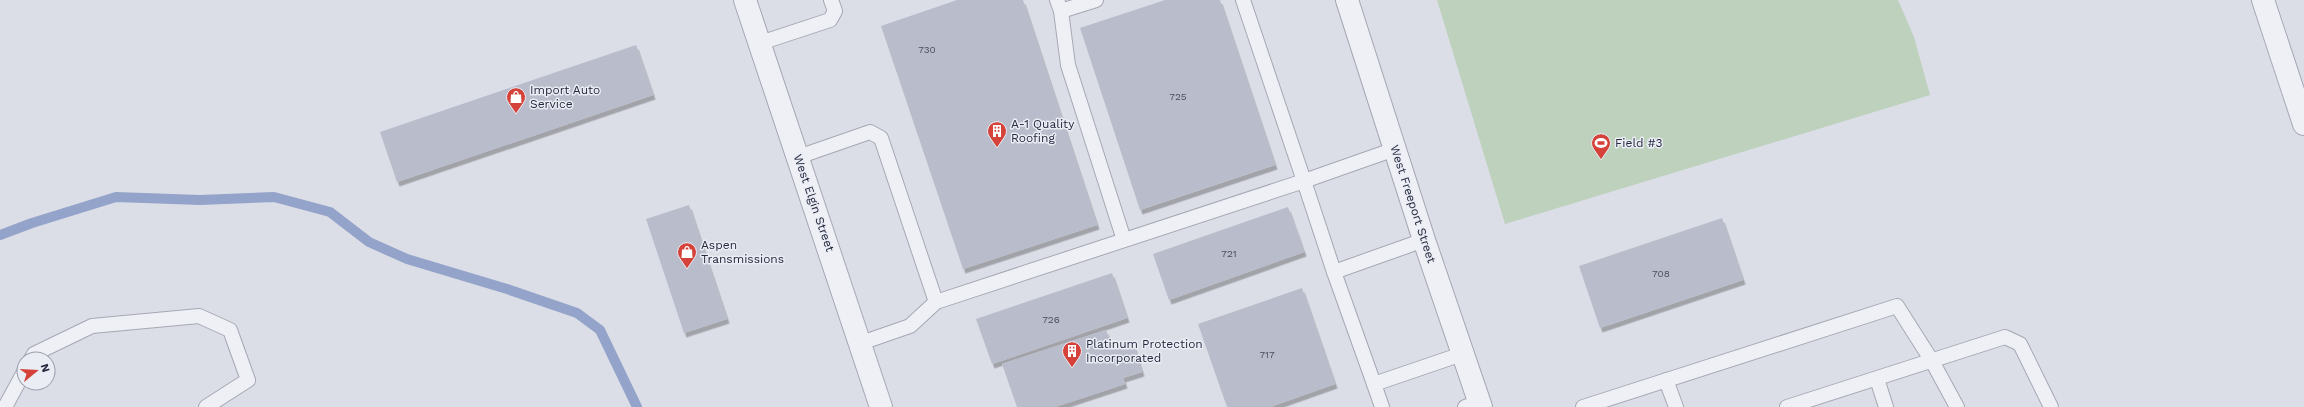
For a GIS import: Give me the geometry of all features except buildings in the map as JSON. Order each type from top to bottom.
[{"type":"street","name":"West Elgin Street","points":[[745,0],[861,343],[881,407]]},
{"type":"street","name":"West Freeport Street","points":[[1347,0],[1462,354],[1475,405]]},
{"type":"street","points":[[2263,0],[2304,124]]},
{"type":"lane","points":[[760,43],[830,20],[835,11],[831,0]]},
{"type":"lane","points":[[1096,0],[1059,6],[1068,65],[1124,240]]},
{"type":"lane","points":[[1243,0],[1334,272],[1382,407]]},
{"type":"lane","points":[[798,157],[870,132],[881,138],[936,302]]},
{"type":"lane","points":[[861,343],[910,326],[936,302],[1304,181],[1395,149]]},
{"type":"lane","points":[[1334,272],[1424,240]]},
{"type":"lane","points":[[1583,407],[1897,306],[1932,361],[1957,407]]},
{"type":"lane","points":[[40,351],[92,326],[199,316],[230,330],[248,380],[206,407]]},
{"type":"lane","points":[[1788,407],[2005,337],[2020,344],[2050,407]]},
{"type":"lane","points":[[1374,384],[1462,354]]},
{"type":"lane","points":[[1877,379],[1886,407]]},
{"type":"lane","points":[[1666,380],[1676,407]]},
{"type":"lane","points":[[5,407],[16,387]]},
{"type":"green space","name":"Field #3","points":[[1437,0],[1898,0],[1914,37],[1930,95],[1505,224]]},
{"type":"waterway","points":[[0,235],[32,223],[116,197],[200,200],[274,197],[330,212],[369,242],[407,259],[507,289],[577,313],[600,330],[637,407]]},
{"type":"place","name":"Import Auto Service","points":[[516,114]]},
{"type":"place","name":"A-1 Quality Roofing","points":[[997,148]]},
{"type":"place","name":"Field #3","points":[[1601,160]]},
{"type":"place","name":"Aspen Transmissions","points":[[687,269]]},
{"type":"place","name":"Platinum Protection Incorporated","points":[[1072,368]]}]
